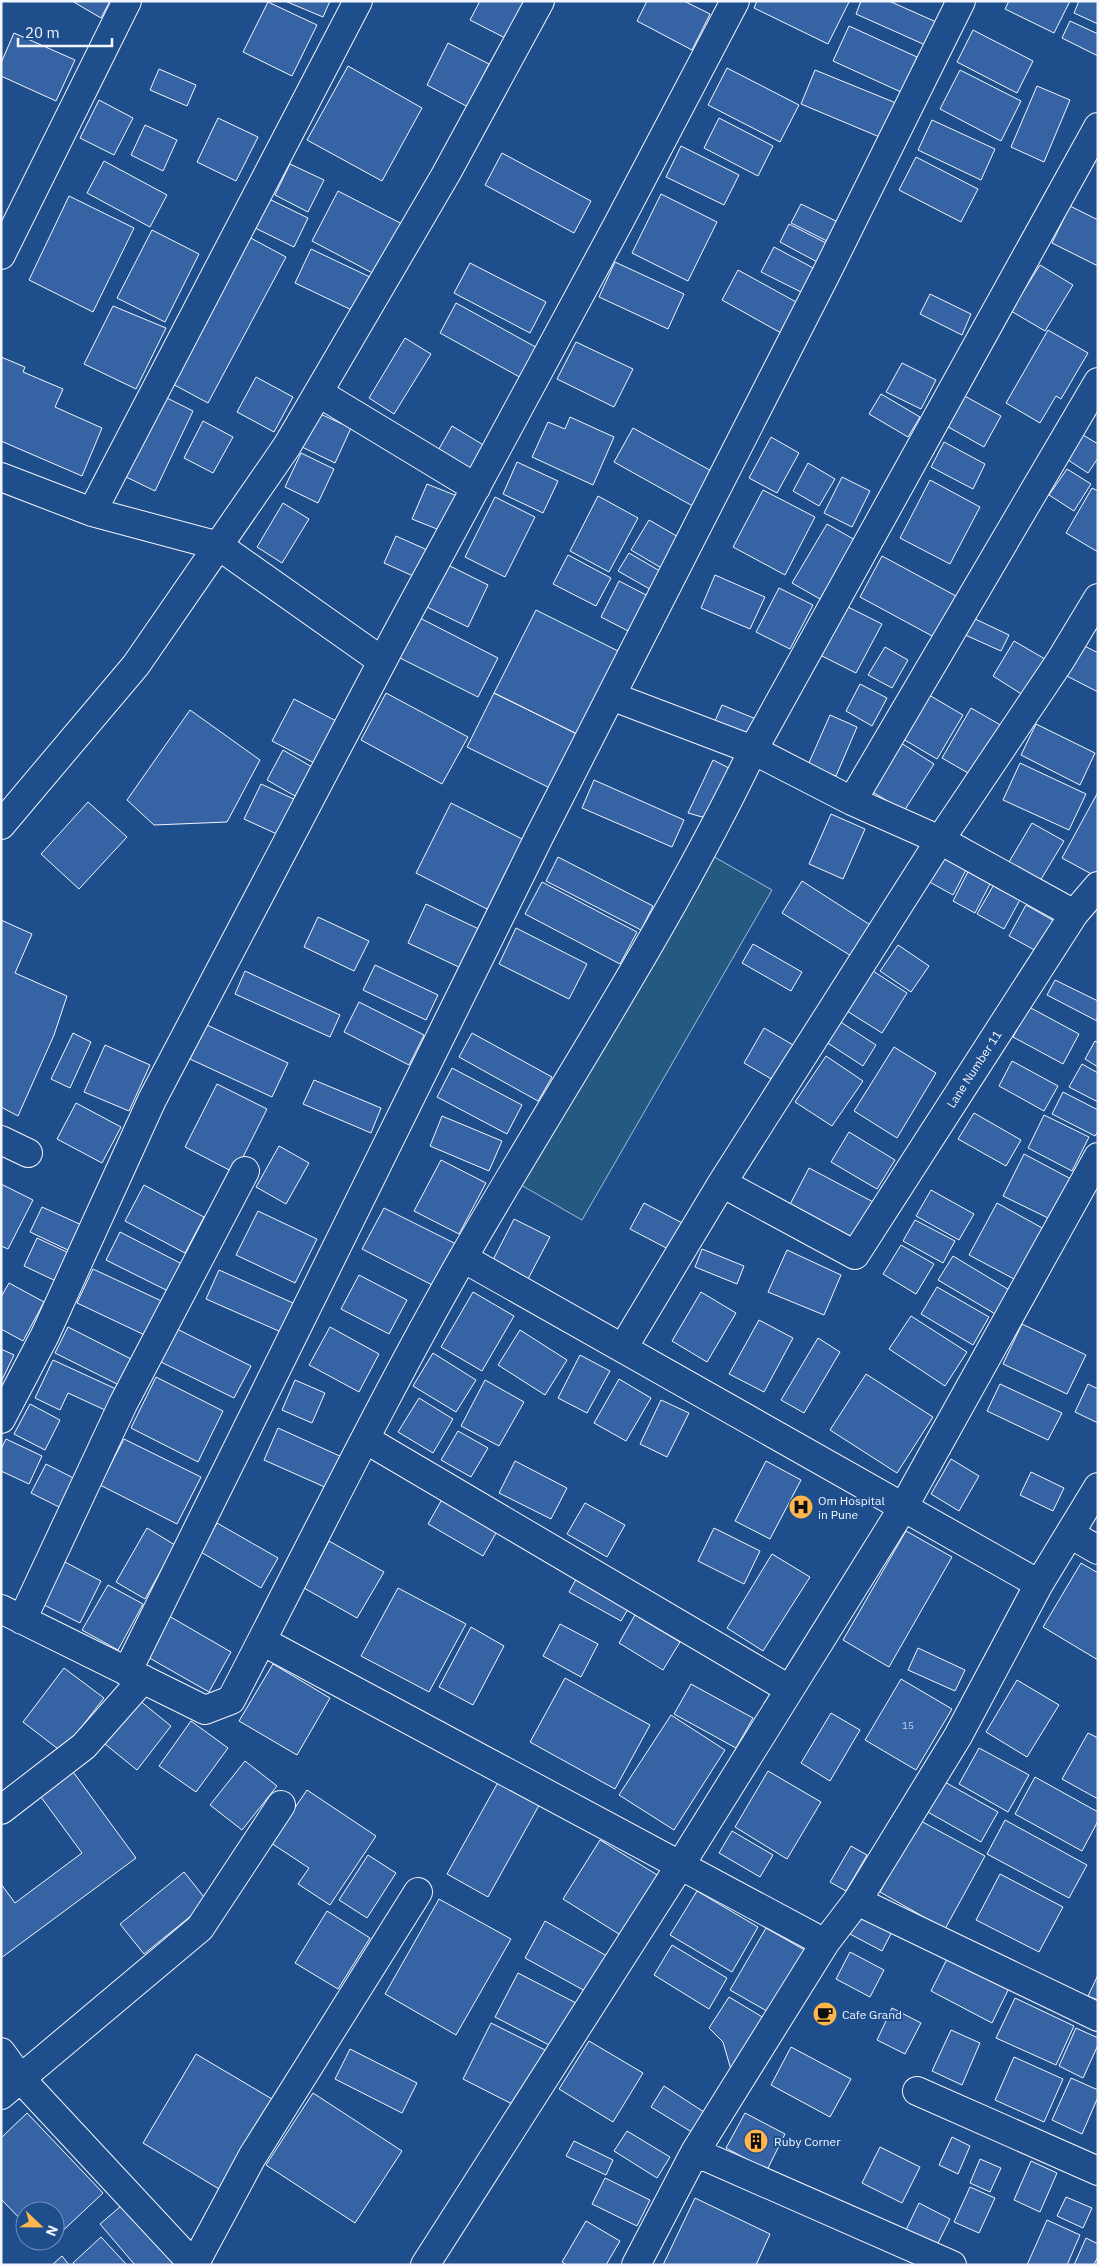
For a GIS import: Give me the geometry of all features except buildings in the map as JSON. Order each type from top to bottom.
[{"type":"street","points":[[1,255],[128,1]]},
{"type":"street","points":[[92,512],[358,1]]},
{"type":"street","points":[[1,825],[136,665],[287,446],[446,174],[540,1]]},
{"type":"street","points":[[1,1419],[45,1335],[152,1100],[382,661],[735,1]]},
{"type":"street","points":[[1,1810],[84,1746],[135,1675],[539,837],[828,270],[961,1]]},
{"type":"street","points":[[245,1171],[12,1614],[205,1710],[231,1700],[365,1439],[463,1258],[714,831],[753,750],[1098,128]]},
{"type":"street","points":[[852,801],[1098,382]]},
{"type":"street","points":[[319,393],[476,488]]},
{"type":"street","points":[[1,477],[92,512],[219,546],[382,661]]},
{"type":"street","points":[[623,1348],[722,1183],[940,840],[1060,661],[1098,598]]},
{"type":"street","points":[[611,696],[753,750],[852,801],[940,840],[1074,914]]},
{"type":"street","name":"Lane Number 11","points":[[722,1183],[855,1254],[1074,914],[1098,886]]},
{"type":"street","points":[[1,1140],[28,1153]]},
{"type":"street","points":[[425,2265],[681,1864],[904,1506],[1098,1157]]},
{"type":"street","points":[[463,1258],[1039,1584]]},
{"type":"street","points":[[365,1439],[790,1689]]},
{"type":"street","points":[[636,2265],[695,2152],[826,1943],[857,1901],[958,1736],[1039,1584],[1098,1488]]},
{"type":"street","points":[[1070,1534],[1098,1550]]},
{"type":"street","points":[[262,1641],[826,1943]]},
{"type":"street","points":[[10,2087],[200,1928],[281,1805]]},
{"type":"street","points":[[1,2052],[10,2087],[194,2265],[252,2157],[418,1892]]},
{"type":"street","points":[[857,1901],[1098,2017]]},
{"type":"street","points":[[917,2091],[1098,2171]]},
{"type":"street","points":[[695,2152],[952,2265]]},
{"type":"shaded area","points":[[704,851],[772,890],[582,1220],[514,1181]]},
{"type":"place","name":"Om Hospital in Pune","points":[[801,1507]]},
{"type":"place","name":"Cafe Grand","points":[[825,2014]]},
{"type":"place","name":"Ruby Corner","points":[[756,2141]]}]
